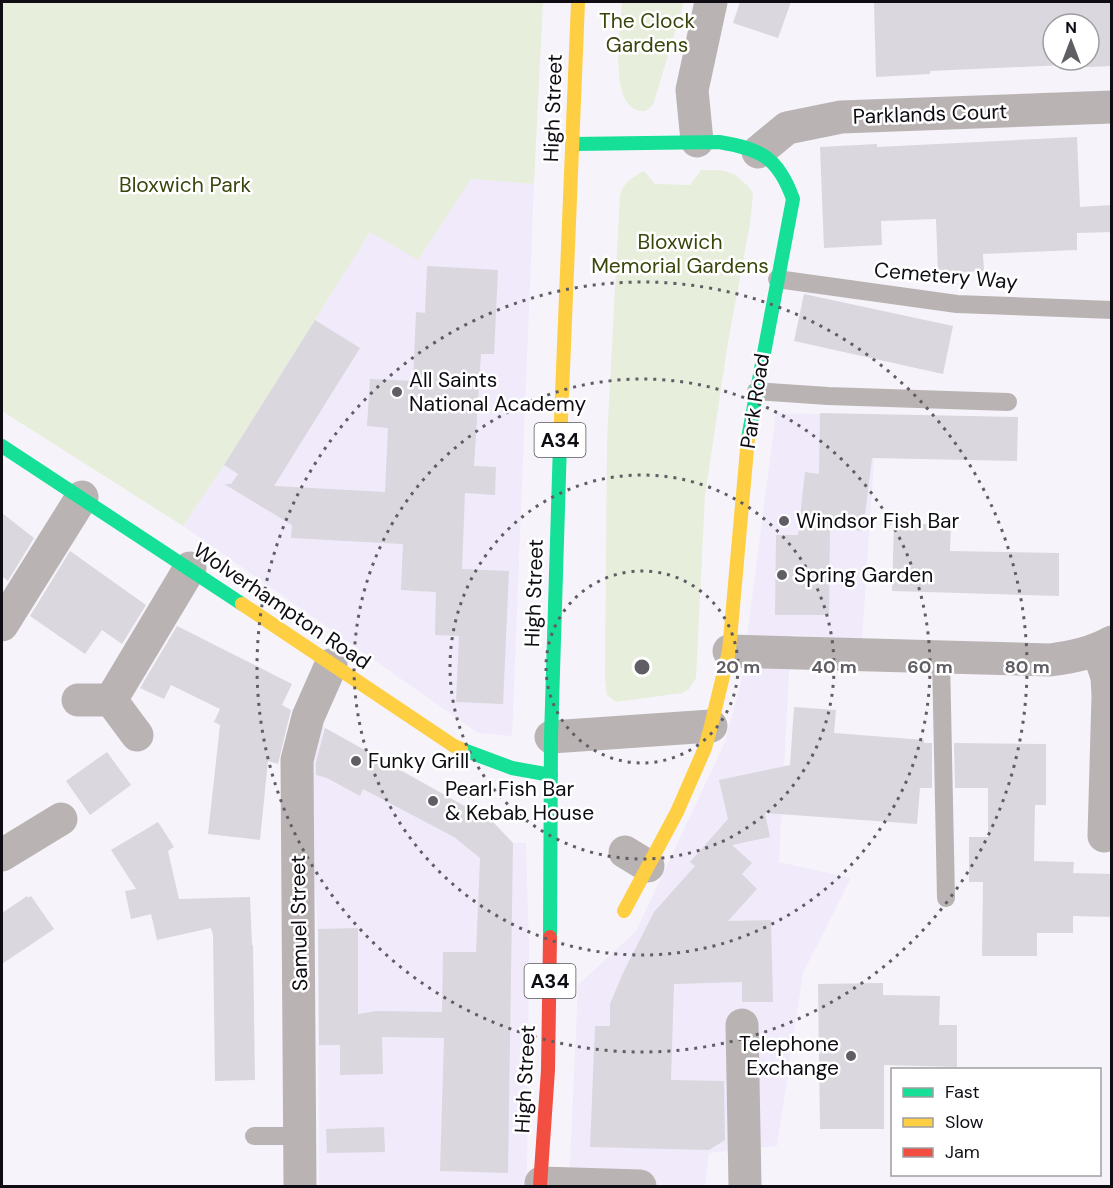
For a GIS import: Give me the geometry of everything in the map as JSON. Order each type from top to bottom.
[{"type":"main road","name":"High Street","points":[[541,1185],[548,1070],[551,737],[578,2]]},
{"type":"main road","name":"Park Road","points":[[573,144],[697,141],[731,143],[758,152],[780,170],[791,189],[793,199],[747,441],[729,651],[705,748],[694,776],[637,859],[624,911]]},
{"type":"main road","name":"Wolverhampton Road","points":[[2,446],[82,496],[454,746],[512,768],[551,775]]},
{"type":"street","points":[[697,141],[692,90],[711,2]]},
{"type":"street","name":"Parklands Court","points":[[758,152],[787,129],[841,117],[1112,107]]},
{"type":"street","points":[[2,625],[82,496]]},
{"type":"street","points":[[111,700],[190,568]]},
{"type":"street","points":[[729,651],[1050,660],[1079,656],[1105,646],[1108,696],[1104,836]]},
{"type":"street","name":"Samuel Street","points":[[300,1186],[297,760],[308,717],[331,665]]},
{"type":"street","points":[[78,700],[111,700]]},
{"type":"street","points":[[111,700],[137,735]]},
{"type":"street","points":[[551,737],[711,726]]},
{"type":"street","points":[[2,855],[61,819]]},
{"type":"street","points":[[742,1025],[745,1186]]},
{"type":"street","points":[[541,1185],[640,1186]]},
{"type":"lane","name":"Cemetery Way","points":[[777,279],[957,304],[1112,310]]},
{"type":"lane","points":[[756,391],[828,396],[1008,402]]},
{"type":"lane","points":[[941,658],[946,898]]},
{"type":"lane","points":[[254,1136],[301,1136]]},
{"type":"shaded area","name":"All Saints National Academy","points":[[471,179],[534,184],[512,736],[478,733],[183,526],[224,465],[370,232],[418,259]]},
{"type":"shaded area","points":[[776,413],[877,415],[862,640],[791,635],[779,862],[851,878],[803,973],[777,1146],[709,1153],[705,1186],[569,1186],[578,985],[636,931],[725,742],[741,683]]},
{"type":"shaded area","points":[[321,725],[493,822],[513,843],[526,843],[529,945],[527,1186],[319,1186],[318,929],[307,773]]},
{"type":"green space","name":"Bloxwich Park","points":[[2,2],[543,2],[534,184],[471,179],[418,260],[370,232],[224,465],[183,526],[2,411]]},
{"type":"green space","name":"The Clock Gardens","points":[[622,2],[684,2],[653,105],[646,111],[633,108],[625,99],[621,85],[619,48]]},
{"type":"green space","name":"Bloxwich Memorial Gardens","points":[[701,170],[720,170],[734,174],[749,187],[753,194],[705,495],[696,678],[689,689],[682,693],[616,702],[607,695],[605,679],[607,440],[620,195],[626,183],[644,171],[655,184],[690,185]]},
{"type":"building","points":[[740,2],[791,2],[778,38],[733,23]]},
{"type":"building","points":[[874,2],[1112,2],[1112,66],[1101,66],[1101,12],[1041,12],[1041,66],[930,71],[930,74],[876,77]]},
{"type":"building","points":[[1077,137],[1080,207],[1112,205],[1112,232],[1077,233],[1077,250],[983,254],[984,271],[938,273],[936,219],[881,221],[882,245],[824,248],[820,147],[877,144],[877,147]]},
{"type":"building","points":[[427,266],[498,270],[494,354],[481,354],[474,466],[496,467],[495,495],[465,493],[462,569],[509,571],[503,704],[456,702],[459,636],[435,635],[436,592],[401,590],[403,544],[291,538],[292,525],[224,484],[231,484],[238,474],[224,465],[315,320],[360,348],[274,486],[385,492],[388,428],[367,426],[370,379],[413,381],[416,312],[425,313]]},
{"type":"building","points":[[804,294],[953,326],[943,374],[794,341]]},
{"type":"building","points":[[820,413],[1018,417],[1017,461],[872,458],[863,531],[830,527],[829,615],[775,615],[776,535],[798,535],[805,472],[819,474]]},
{"type":"building","points":[[2,513],[34,538],[8,581],[2,576]]},
{"type":"building","points":[[894,523],[951,525],[950,551],[1059,553],[1059,596],[892,591]]},
{"type":"building","points":[[70,551],[146,605],[122,644],[102,630],[85,654],[30,616]]},
{"type":"building","points":[[177,626],[292,684],[282,705],[291,710],[278,764],[268,761],[260,840],[208,834],[220,725],[214,722],[220,709],[171,685],[164,699],[140,688]]},
{"type":"building","points":[[794,707],[836,710],[834,733],[924,740],[924,743],[932,743],[932,788],[920,788],[917,824],[765,813],[770,837],[732,845],[752,863],[742,874],[757,889],[728,921],[771,920],[773,1002],[742,1002],[742,982],[674,984],[671,1080],[724,1081],[725,1140],[709,1150],[590,1147],[595,1026],[610,1026],[610,1004],[654,912],[695,866],[690,862],[728,819],[719,780],[790,765]]},
{"type":"building","points":[[325,728],[493,822],[513,843],[508,1173],[440,1171],[444,1038],[382,1037],[383,1074],[340,1075],[340,1045],[319,1045],[318,929],[358,928],[358,1014],[376,1011],[442,1012],[443,952],[476,952],[480,858],[454,837],[363,789],[360,796],[327,778],[316,775],[316,762]]},
{"type":"building","points":[[954,743],[1046,744],[1046,805],[1035,805],[1034,861],[1074,862],[1073,873],[1112,874],[1112,917],[1073,916],[1073,933],[1037,933],[1037,956],[982,956],[983,882],[969,882],[969,837],[988,837],[988,788],[955,788]]},
{"type":"building","points":[[107,752],[131,785],[90,815],[66,781]]},
{"type":"building","points":[[158,822],[174,847],[168,851],[179,899],[250,897],[255,1080],[215,1081],[213,935],[211,928],[157,940],[151,914],[131,919],[125,891],[136,889],[111,850]]},
{"type":"building","points":[[27,896],[28,898],[31,896],[54,929],[2,964],[2,913]]},
{"type":"building","name":"Telephone Exchange","points":[[883,983],[883,995],[940,996],[939,1025],[957,1025],[957,1067],[884,1065],[884,1129],[820,1129],[818,984]]},
{"type":"building","points":[[384,1127],[385,1152],[327,1153],[326,1129]]},
{"type":"traffic: fast","points":[[573,144],[719,142],[757,152],[766,157],[781,173],[793,199],[748,438]]},
{"type":"traffic: fast","points":[[550,937],[551,737],[560,443]]},
{"type":"traffic: fast","points":[[2,446],[242,604]]},
{"type":"traffic: fast","points":[[461,749],[512,768],[551,775]]},
{"type":"traffic: slow","points":[[560,443],[578,2]]},
{"type":"traffic: slow","points":[[624,911],[677,812],[705,748],[711,726],[729,651],[748,438]]},
{"type":"traffic: slow","points":[[242,604],[461,749]]},
{"type":"traffic: jam","points":[[540,1186],[548,1070],[550,937]]},
{"type":"place","name":"All Saints National Academy","points":[[397,392]]},
{"type":"place","name":"Windsor Fish Bar","points":[[784,521]]},
{"type":"place","name":"Spring Garden","points":[[782,575]]},
{"type":"place","name":"Funky Grill","points":[[356,761]]},
{"type":"place","name":"Pearl Fish Bar & Kebab House","points":[[433,801]]},
{"type":"place","name":"Telephone Exchange","points":[[851,1056]]}]
